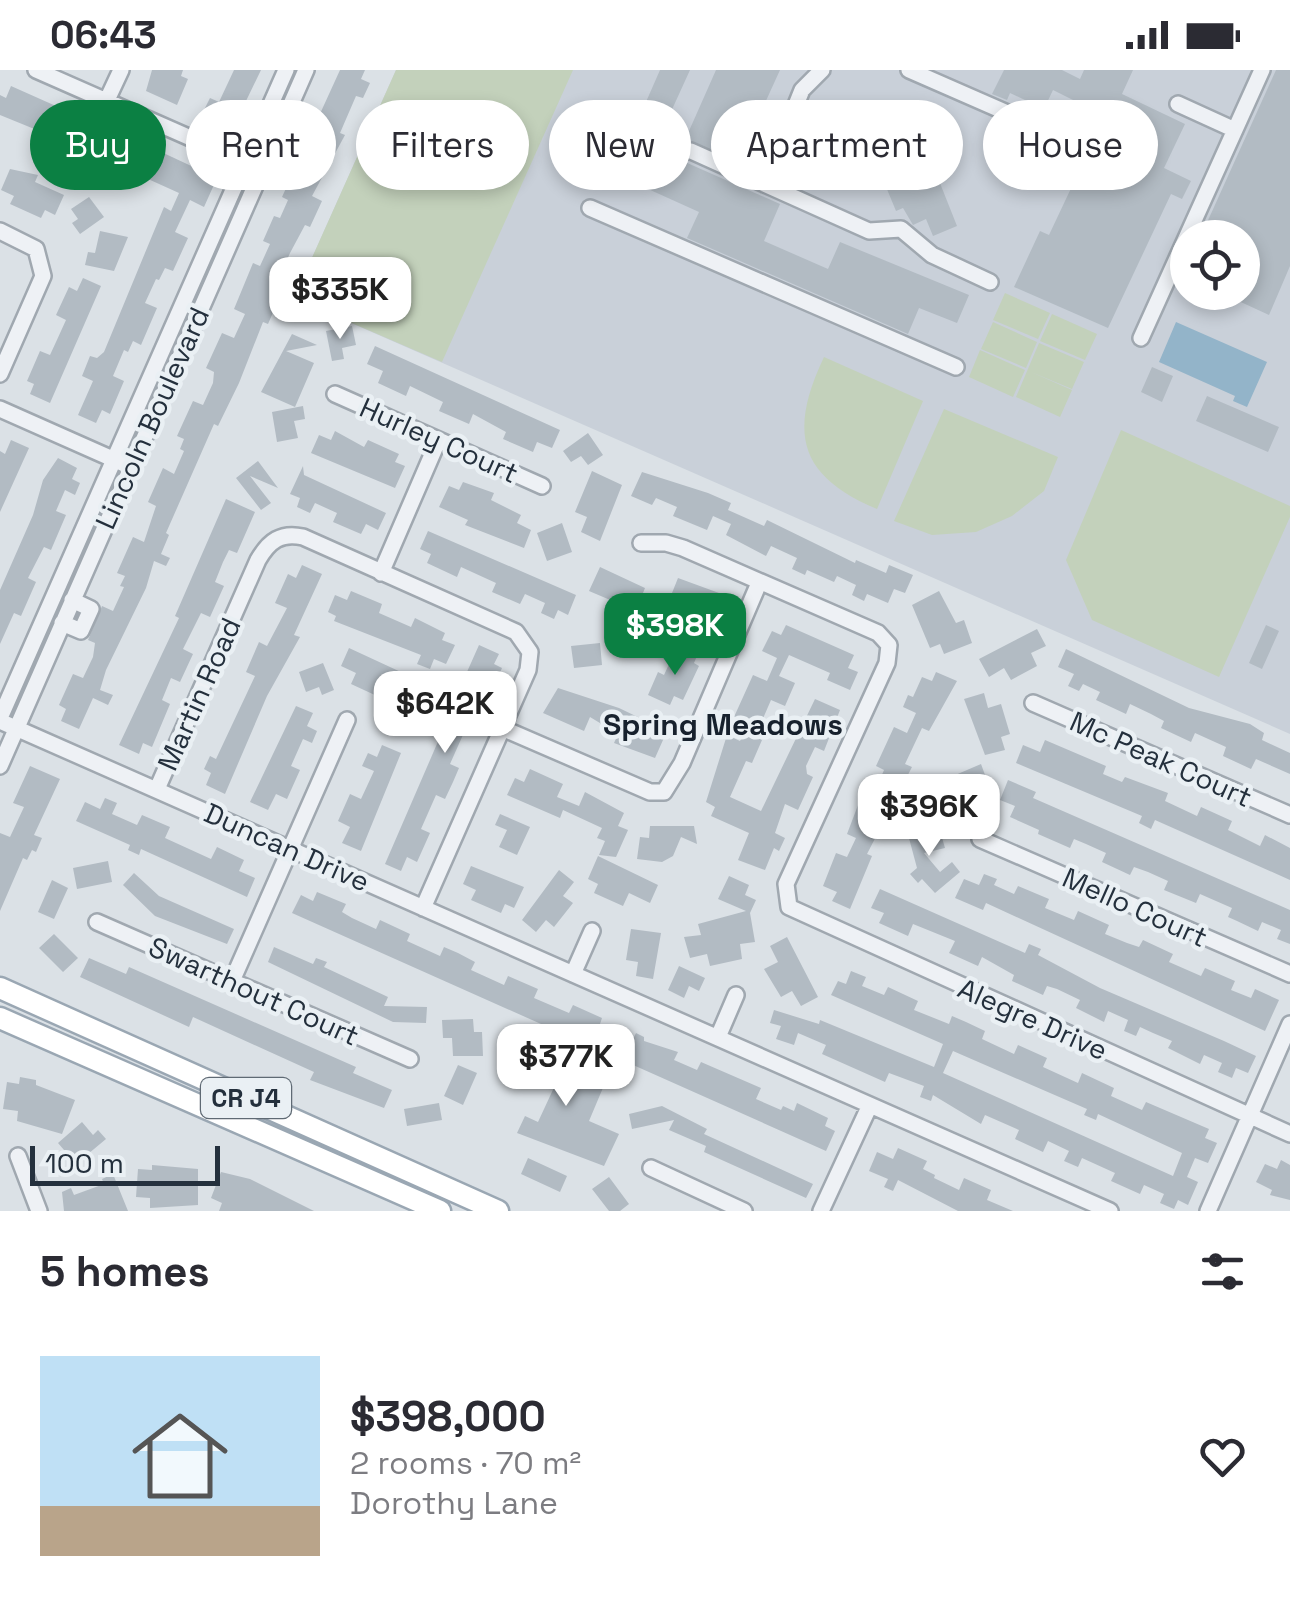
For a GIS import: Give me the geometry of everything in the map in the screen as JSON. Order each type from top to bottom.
[{"type":"main road","name":"CR J4","points":[[0,988],[482,1209]]},
{"type":"main road","name":"CR J4","points":[[0,1018],[440,1211]]},
{"type":"street","points":[[36,70],[107,100],[120,70]]},
{"type":"street","name":"Lincoln Boulevard","points":[[272,100],[286,70]]},
{"type":"street","name":"Lincoln Boulevard","points":[[293,100],[306,70]]},
{"type":"street","points":[[798,100],[802,90],[822,70]]},
{"type":"street","points":[[908,70],[983,102]]},
{"type":"street","points":[[1141,338],[1262,70]]},
{"type":"street","points":[[1178,104],[1235,130]]},
{"type":"street","name":"Lincoln Boulevard","points":[[0,766],[5,723],[231,190]]},
{"type":"street","name":"Lincoln Boulevard","points":[[5,723],[62,623],[253,190]]},
{"type":"street","points":[[777,190],[868,231],[902,230],[932,256],[990,282]]},
{"type":"street","points":[[590,208],[956,367]]},
{"type":"street","points":[[0,231],[36,248],[43,276],[0,374]]},
{"type":"street","name":"Hurley Court","points":[[335,394],[542,486]]},
{"type":"street","points":[[0,409],[131,467]]},
{"type":"street","points":[[423,908],[528,670],[527,642],[516,632],[381,572],[438,441]]},
{"type":"street","name":"Martin Road","points":[[157,789],[266,547],[290,534],[381,572]]},
{"type":"street","points":[[502,728],[650,792],[664,792],[682,764],[759,583],[666,543],[641,543]]},
{"type":"street","name":"Alegre Drive","points":[[759,583],[878,633],[889,645],[887,663],[784,895],[789,907],[1290,1134]]},
{"type":"street","name":"Mc Peak Court","points":[[1033,703],[1290,816]]},
{"type":"street","points":[[232,981],[346,720]]},
{"type":"street","name":"Duncan Drive","points":[[5,723],[1110,1211]]},
{"type":"street","name":"Mello Court","points":[[980,839],[1290,974]]},
{"type":"street","name":"Swarthout Court","points":[[97,922],[410,1060]]},
{"type":"street","points":[[573,974],[592,930]]},
{"type":"street","points":[[718,1037],[736,994]]},
{"type":"street","points":[[1208,1211],[1290,1024]]},
{"type":"street","points":[[821,1211],[870,1106]]},
{"type":"street","points":[[18,1156],[39,1211]]},
{"type":"street","points":[[650,1168],[744,1211]]},
{"type":"shaded area","points":[[396,70],[1290,70],[1290,734],[294,298],[356,159],[356,190],[529,190],[529,100],[383,100]]},
{"type":"green space","points":[[396,70],[573,70],[560,100],[549,100],[549,123],[529,168],[529,100],[383,100]]},
{"type":"green space","points":[[356,159],[356,190],[519,190],[442,362],[294,298]]},
{"type":"green space","points":[[1005,293],[1050,313],[1038,339],[993,320]]},
{"type":"green space","points":[[1052,314],[1097,334],[1085,360],[1040,341]]},
{"type":"green space","points":[[993,322],[1037,342],[1026,368],[981,349]]},
{"type":"green space","points":[[1039,343],[1084,362],[1072,389],[1031,372],[1072,390],[1060,417],[1016,397]]},
{"type":"green space","points":[[980,350],[1025,370],[1013,397],[969,377]]},
{"type":"green space","points":[[824,357],[923,401],[877,509],[831,482],[816,466],[808,449],[804,430],[806,408]]},
{"type":"green space","points":[[944,409],[1058,457],[1044,491],[1012,516],[976,532],[932,535],[894,521]]},
{"type":"green space","points":[[1121,430],[1290,506],[1290,517],[1219,677],[1092,620],[1066,560]]},
{"type":"water","points":[[1176,322],[1267,362],[1247,407],[1233,401],[1235,396],[1159,362]]},
{"type":"building","points":[[152,70],[183,70],[181,76],[188,79],[177,105],[146,91]]},
{"type":"building","points":[[234,70],[261,70],[247,100],[220,100]]},
{"type":"building","points":[[340,70],[365,70],[361,79],[370,83],[363,98],[356,96],[336,152],[336,100],[326,100]]},
{"type":"building","points":[[660,70],[690,70],[676,100],[647,100]]},
{"type":"building","points":[[716,70],[780,70],[766,100],[711,100],[711,150],[691,142],[691,126]]},
{"type":"building","points":[[1004,70],[1062,70],[1080,79],[1084,70],[1133,70],[1122,94],[1135,100],[1073,100],[1053,90],[1048,100],[1025,100],[1010,93],[1007,100],[992,94]]},
{"type":"building","points":[[1276,70],[1290,70],[1290,266],[1269,315],[1258,310],[1260,220],[1208,220]]},
{"type":"building","points":[[11,86],[42,100],[30,100],[30,127],[0,115],[0,95],[6,98]]},
{"type":"building","points":[[1158,111],[1185,124],[1164,168],[1191,181],[1182,199],[1171,194],[1108,328],[1014,287],[1040,231],[1049,235],[1070,190],[1158,190]]},
{"type":"building","points":[[166,154],[186,164],[186,190],[212,190],[204,207],[190,200],[175,232],[188,238],[173,271],[165,268],[156,279],[145,303],[157,308],[141,345],[133,341],[128,352],[124,350],[113,376],[124,381],[110,414],[102,410],[96,423],[78,415],[93,381],[82,376],[90,356],[97,358],[104,352],[164,207],[171,211],[179,193],[166,187]]},
{"type":"building","points":[[691,165],[711,173],[711,190],[748,190],[780,204],[764,241],[828,269],[840,242],[969,295],[957,323],[919,308],[908,334],[687,238],[699,212],[650,190],[691,190]]},
{"type":"building","points":[[10,169],[30,173],[30,190],[53,190],[64,195],[55,215],[45,210],[41,218],[10,204],[14,196],[1,190]]},
{"type":"building","points":[[285,190],[315,190],[312,196],[322,201],[310,227],[305,225],[290,253],[270,298],[278,301],[268,324],[263,322],[239,383],[218,426],[214,424],[166,533],[169,535],[161,554],[170,558],[166,566],[154,561],[146,588],[106,670],[100,690],[113,695],[108,705],[93,698],[79,729],[61,721],[66,709],[59,705],[73,674],[83,678],[93,657],[95,643],[88,640],[102,606],[113,611],[124,587],[120,586],[125,576],[117,573],[133,537],[144,542],[156,506],[148,502],[163,468],[174,474],[184,451],[180,449],[184,439],[177,436],[193,401],[203,405],[213,383],[214,372],[206,368],[222,333],[234,338],[245,314],[234,309],[253,263],[260,266],[270,244],[263,241],[274,216],[280,218],[288,200],[282,197]]},
{"type":"building","points":[[887,190],[943,190],[957,226],[933,236],[926,219],[913,225],[903,208],[896,211]]},
{"type":"building","points":[[89,197],[104,217],[80,234],[72,223],[78,219],[71,209]]},
{"type":"building","points":[[100,231],[128,237],[114,271],[85,265],[88,252],[95,253]]},
{"type":"building","points":[[83,278],[101,286],[50,403],[30,394],[34,384],[27,381],[40,351],[50,355],[66,320],[56,315],[69,287],[77,291]]},
{"type":"building","points":[[352,326],[356,345],[342,348],[344,359],[332,361],[326,331]]},
{"type":"building","points":[[292,334],[317,345],[286,351],[314,363],[295,407],[261,392]]},
{"type":"building","points":[[375,346],[560,430],[552,448],[537,442],[533,452],[503,439],[506,432],[473,414],[469,424],[439,411],[443,402],[410,386],[406,396],[378,383],[383,371],[367,364]]},
{"type":"building","points":[[1152,367],[1173,376],[1162,402],[1141,392]]},
{"type":"building","points":[[1207,396],[1279,427],[1268,452],[1196,421]]},
{"type":"building","points":[[303,406],[305,419],[294,421],[298,438],[277,442],[272,412]]},
{"type":"building","points":[[335,431],[364,447],[368,440],[399,454],[395,462],[405,466],[395,488],[311,453],[319,435],[331,440]]},
{"type":"building","points":[[588,433],[603,455],[588,465],[581,456],[571,462],[563,451]]},
{"type":"building","points":[[11,440],[29,448],[0,512],[0,451],[5,454]]},
{"type":"building","points":[[58,458],[77,468],[72,479],[80,483],[75,495],[65,490],[56,511],[66,515],[51,550],[44,547],[28,578],[36,582],[21,616],[14,613],[0,644],[0,590],[33,515],[43,480]]},
{"type":"building","points":[[258,461],[278,488],[250,476],[271,503],[261,510],[236,478]]},
{"type":"building","points":[[303,466],[304,475],[386,513],[378,530],[366,524],[361,534],[333,522],[337,513],[315,503],[310,513],[297,507],[300,498],[290,494]]},
{"type":"building","points":[[592,471],[622,485],[600,541],[581,532],[587,517],[575,512]]},
{"type":"building","points":[[642,472],[708,493],[731,503],[728,510],[764,526],[767,520],[855,563],[856,560],[886,573],[889,565],[913,575],[905,593],[894,589],[888,603],[867,594],[864,601],[852,595],[856,585],[837,576],[834,582],[807,570],[805,575],[792,569],[797,558],[771,546],[766,556],[726,535],[731,524],[713,516],[707,530],[673,516],[677,507],[656,498],[652,505],[631,496]]},
{"type":"building","points":[[463,482],[494,493],[491,500],[521,515],[517,523],[531,530],[524,548],[465,525],[468,520],[439,507],[449,486],[459,490]]},
{"type":"building","points":[[226,499],[255,512],[237,553],[229,550],[223,562],[215,582],[224,586],[210,617],[201,613],[183,649],[193,654],[180,682],[171,678],[162,700],[170,704],[152,747],[143,743],[139,754],[119,745],[179,618],[175,616]]},
{"type":"building","points":[[562,523],[572,552],[547,561],[537,533]]},
{"type":"building","points":[[428,531],[576,595],[568,615],[558,610],[554,619],[541,613],[545,603],[525,594],[520,604],[492,592],[496,583],[461,567],[457,577],[427,563],[431,554],[420,549]]},
{"type":"building","points":[[302,565],[322,574],[294,635],[300,637],[267,696],[225,794],[206,785],[211,773],[204,769],[210,756],[216,759],[255,676],[246,672],[259,642],[267,646],[287,608],[275,603],[288,574],[296,578]]},
{"type":"building","points":[[600,567],[645,588],[641,598],[651,602],[642,624],[619,613],[622,605],[589,591]]},
{"type":"building","points":[[678,578],[719,593],[715,603],[725,607],[715,629],[668,603]]},
{"type":"building","points":[[351,591],[382,604],[379,613],[411,627],[415,618],[445,633],[442,640],[455,645],[446,664],[434,659],[430,669],[417,664],[421,655],[334,621],[336,616],[328,612],[335,595],[347,600]]},
{"type":"building","points":[[939,591],[956,623],[964,620],[972,643],[944,654],[940,644],[930,648],[912,605]]},
{"type":"building","points":[[786,625],[854,655],[848,668],[858,672],[850,690],[827,680],[830,673],[789,655],[779,676],[795,683],[785,706],[771,700],[755,737],[762,740],[752,763],[746,761],[730,797],[761,811],[815,699],[840,710],[824,751],[815,747],[806,766],[807,774],[813,777],[798,810],[785,804],[775,833],[785,838],[779,851],[774,848],[765,870],[738,860],[749,833],[711,816],[715,807],[706,802],[727,735],[740,741],[749,723],[734,717],[753,675],[767,681],[777,658],[762,651],[772,631],[781,635]]},
{"type":"building","points":[[1266,625],[1279,631],[1262,669],[1249,663]]},
{"type":"building","points":[[1037,629],[1046,646],[1031,653],[1037,666],[1011,680],[1004,668],[989,677],[979,659]]},
{"type":"building","points":[[600,643],[602,665],[574,668],[571,646]]},
{"type":"building","points":[[479,645],[499,654],[494,664],[502,668],[489,698],[480,694],[472,714],[481,718],[474,732],[466,728],[450,764],[459,768],[445,799],[436,795],[421,829],[430,833],[417,862],[407,857],[401,871],[385,864],[443,730],[435,727],[440,716],[446,719]]},
{"type":"building","points":[[677,647],[697,656],[694,663],[699,666],[683,700],[674,696],[670,705],[648,695],[658,672],[664,675]]},
{"type":"building","points":[[349,648],[403,673],[390,702],[351,684],[356,673],[341,666]]},
{"type":"building","points":[[1066,649],[1189,708],[1250,724],[1264,733],[1262,740],[1290,753],[1290,774],[1256,759],[1251,769],[1223,756],[1226,747],[1195,733],[1191,742],[1161,728],[1164,721],[1130,704],[1126,714],[1096,700],[1100,692],[1083,684],[1079,691],[1068,686],[1074,674],[1058,667]]},
{"type":"building","points":[[323,663],[334,690],[322,695],[319,687],[306,692],[299,672]]},
{"type":"building","points":[[936,672],[957,681],[929,731],[922,728],[905,764],[912,767],[867,854],[872,856],[850,909],[832,901],[837,892],[823,886],[836,853],[847,857],[856,838],[847,834],[863,792],[873,796],[884,770],[876,766],[894,727],[907,733],[916,713],[903,707],[908,695],[913,697],[922,677],[932,681]]},
{"type":"building","points":[[558,688],[619,708],[667,731],[655,758],[614,743],[618,734],[590,717],[584,731],[543,713]]},
{"type":"building","points":[[984,693],[988,708],[1001,704],[1010,734],[1001,737],[1005,750],[985,755],[964,699]]},
{"type":"building","points":[[413,701],[423,727],[402,735],[397,723],[390,726],[384,712]]},
{"type":"building","points":[[296,706],[313,713],[307,726],[317,731],[312,743],[303,739],[291,766],[300,770],[287,799],[276,794],[268,810],[250,802]]},
{"type":"building","points":[[1045,740],[1106,766],[1103,774],[1122,782],[1125,777],[1168,793],[1165,801],[1197,816],[1201,807],[1232,821],[1228,830],[1260,846],[1265,835],[1290,848],[1290,880],[1155,820],[1151,829],[1139,823],[1142,816],[1016,763],[1023,745],[1040,752]]},
{"type":"building","points":[[382,745],[401,753],[361,851],[342,843],[350,827],[338,821],[350,794],[361,799],[374,771],[362,766],[368,753],[377,757]]},
{"type":"building","points":[[981,764],[992,794],[954,811],[949,800],[932,806],[925,788]]},
{"type":"building","points":[[30,766],[60,779],[34,835],[42,838],[36,852],[32,850],[27,860],[23,858],[0,911],[0,833],[10,837],[24,807],[13,803]]},
{"type":"building","points":[[530,769],[563,784],[557,797],[579,806],[585,792],[624,813],[618,826],[628,830],[616,857],[599,855],[605,841],[597,838],[602,828],[563,810],[560,818],[507,795],[515,778],[524,782]]},
{"type":"building","points":[[1008,780],[1036,792],[1033,798],[1290,910],[1290,944],[1277,939],[1281,930],[1262,922],[1258,931],[1228,917],[1232,908],[1200,894],[1196,903],[1164,890],[1168,881],[1148,872],[1134,867],[1130,875],[1102,862],[1106,853],[1086,844],[1074,839],[1070,848],[1038,834],[1039,830],[1010,817],[1015,806],[1000,800]]},
{"type":"building","points":[[105,798],[117,803],[112,814],[137,825],[142,815],[170,827],[165,838],[211,859],[217,847],[244,860],[239,871],[255,878],[247,897],[141,849],[139,855],[128,850],[130,845],[76,821],[85,802],[100,809]]},
{"type":"building","points":[[500,814],[530,827],[517,855],[499,847],[507,830],[495,825]]},
{"type":"building","points":[[923,823],[927,838],[941,834],[945,848],[924,853],[940,872],[952,862],[960,872],[935,893],[922,879],[918,883],[910,874],[917,868],[906,827]]},
{"type":"building","points":[[650,826],[694,826],[697,844],[681,837],[673,856],[662,862],[637,859],[640,837],[649,838]]},
{"type":"building","points":[[598,856],[658,885],[650,903],[629,893],[623,906],[594,893],[598,884],[588,879]]},
{"type":"building","points":[[108,861],[112,882],[77,889],[73,868]]},
{"type":"building","points":[[471,866],[524,887],[514,908],[505,904],[501,913],[471,900],[476,890],[463,884]]},
{"type":"building","points":[[559,870],[574,882],[563,896],[573,903],[554,927],[546,920],[536,932],[522,920]]},
{"type":"building","points":[[134,873],[159,896],[234,929],[227,944],[155,916],[123,885]]},
{"type":"building","points":[[984,874],[997,879],[994,885],[1014,894],[1018,886],[1049,899],[1045,908],[1074,920],[1078,911],[1109,925],[1105,934],[1139,947],[1143,940],[1173,954],[1169,962],[1201,976],[1205,968],[1235,981],[1231,990],[1251,998],[1255,989],[1279,1000],[1265,1031],[986,903],[983,910],[955,898],[964,879],[979,885]]},
{"type":"building","points":[[729,876],[749,885],[745,895],[756,900],[750,913],[755,942],[740,944],[742,959],[710,966],[707,954],[690,958],[684,937],[701,935],[698,924],[746,911],[718,899]]},
{"type":"building","points":[[52,880],[68,888],[54,919],[38,912]]},
{"type":"building","points":[[880,889],[1025,953],[1029,944],[1041,949],[1038,955],[1100,988],[1256,1056],[1248,1073],[1236,1068],[1232,1078],[1218,1072],[1222,1063],[1204,1055],[1200,1064],[1168,1048],[1172,1041],[1140,1027],[1136,1036],[1124,1031],[1128,1020],[1108,1011],[1104,1022],[1076,1008],[1080,1000],[1057,989],[1047,986],[1043,995],[1012,981],[1014,975],[982,957],[978,966],[949,953],[955,941],[913,924],[908,936],[879,923],[884,913],[871,908]]},
{"type":"building","points":[[317,892],[346,904],[342,912],[376,929],[380,920],[410,934],[407,941],[440,956],[444,947],[458,953],[475,962],[471,970],[504,985],[508,976],[538,989],[534,998],[569,1013],[573,1005],[602,1018],[599,1027],[632,1041],[636,1033],[644,1041],[678,1052],[674,1060],[697,1070],[701,1062],[761,1088],[756,1099],[781,1110],[783,1106],[794,1111],[797,1103],[828,1118],[825,1126],[835,1131],[826,1151],[292,913],[301,895],[313,901]]},
{"type":"building","points":[[631,929],[661,933],[653,979],[636,976],[638,962],[626,960]]},
{"type":"building","points":[[54,934],[78,958],[63,972],[39,948]]},
{"type":"building","points":[[787,937],[818,997],[801,1006],[792,991],[781,997],[764,969],[778,962],[770,946]]},
{"type":"building","points":[[274,947],[313,964],[316,958],[327,962],[324,967],[388,997],[384,1006],[427,1007],[426,1023],[393,1022],[268,962]]},
{"type":"building","points":[[89,958],[126,974],[129,967],[356,1067],[353,1073],[392,1090],[384,1108],[310,1080],[314,1072],[193,1017],[189,1027],[80,977]]},
{"type":"building","points":[[679,966],[705,978],[699,991],[689,986],[684,998],[668,990]]},
{"type":"building","points":[[851,971],[866,977],[862,986],[884,995],[888,987],[918,1001],[914,1010],[949,1024],[952,1016],[966,1022],[985,1031],[982,1039],[1014,1054],[1018,1045],[1047,1058],[1043,1067],[1078,1083],[1082,1073],[1114,1088],[1111,1096],[1142,1110],[1146,1102],[1209,1129],[1205,1138],[1217,1143],[1208,1163],[1195,1158],[1187,1177],[1198,1182],[1188,1205],[1178,1200],[1174,1209],[1160,1203],[1164,1194],[1144,1185],[1140,1194],[1111,1181],[1115,1173],[1082,1158],[1078,1167],[1064,1161],[1069,1151],[1048,1141],[1043,1152],[1015,1139],[1019,1130],[985,1115],[981,1124],[933,1095],[931,1101],[920,1097],[924,1086],[889,1073],[885,1082],[822,1054],[826,1045],[798,1033],[794,1045],[776,1039],[781,1026],[770,1023],[774,1010],[819,1024],[820,1020],[934,1067],[943,1044],[831,995],[838,981],[846,984]],"holes":[[[953,1051],[1087,1109],[1084,1115],[1096,1120],[1098,1114],[1182,1153],[1173,1176],[943,1073]]]},
{"type":"building","points":[[473,1019],[474,1032],[482,1032],[483,1056],[453,1056],[452,1038],[443,1038],[442,1020]]},
{"type":"building","points":[[505,1047],[523,1055],[526,1049],[605,1083],[589,1121],[619,1134],[604,1166],[517,1133],[525,1116],[538,1122],[557,1081],[522,1066],[520,1072],[499,1063]]},
{"type":"building","points":[[458,1065],[477,1073],[463,1105],[444,1096]]},
{"type":"building","points":[[20,1077],[36,1080],[36,1085],[75,1100],[62,1134],[17,1121],[18,1111],[3,1109],[7,1082],[19,1084]]},
{"type":"building","points":[[439,1103],[442,1120],[407,1126],[404,1109]]},
{"type":"building","points":[[662,1106],[707,1129],[704,1134],[813,1184],[806,1198],[704,1152],[706,1146],[669,1130],[674,1120],[632,1129],[629,1114]]},
{"type":"building","points":[[82,1122],[93,1135],[98,1130],[106,1139],[76,1164],[58,1143]]},
{"type":"building","points":[[898,1148],[927,1161],[923,1169],[934,1178],[959,1190],[964,1178],[991,1190],[987,1200],[1013,1211],[958,1211],[898,1180],[893,1191],[884,1187],[888,1179],[869,1171],[877,1152],[893,1159]]},
{"type":"building","points":[[528,1158],[567,1176],[560,1192],[521,1174]]},
{"type":"building","points":[[1281,1160],[1290,1165],[1290,1200],[1270,1195],[1272,1190],[1256,1182],[1265,1164],[1277,1169]]},
{"type":"building","points":[[152,1165],[198,1169],[198,1205],[150,1208],[150,1198],[136,1197],[138,1169],[152,1170]]},
{"type":"building","points":[[221,1172],[250,1179],[314,1211],[219,1211],[222,1203],[211,1198]]},
{"type":"building","points":[[113,1174],[128,1211],[64,1211],[62,1192],[71,1188],[74,1195],[104,1184],[102,1179]]},
{"type":"building","points":[[609,1177],[629,1204],[620,1211],[609,1211],[592,1189]]},
{"type":"district","name":"Spring Meadows","points":[[723,725]]}]
